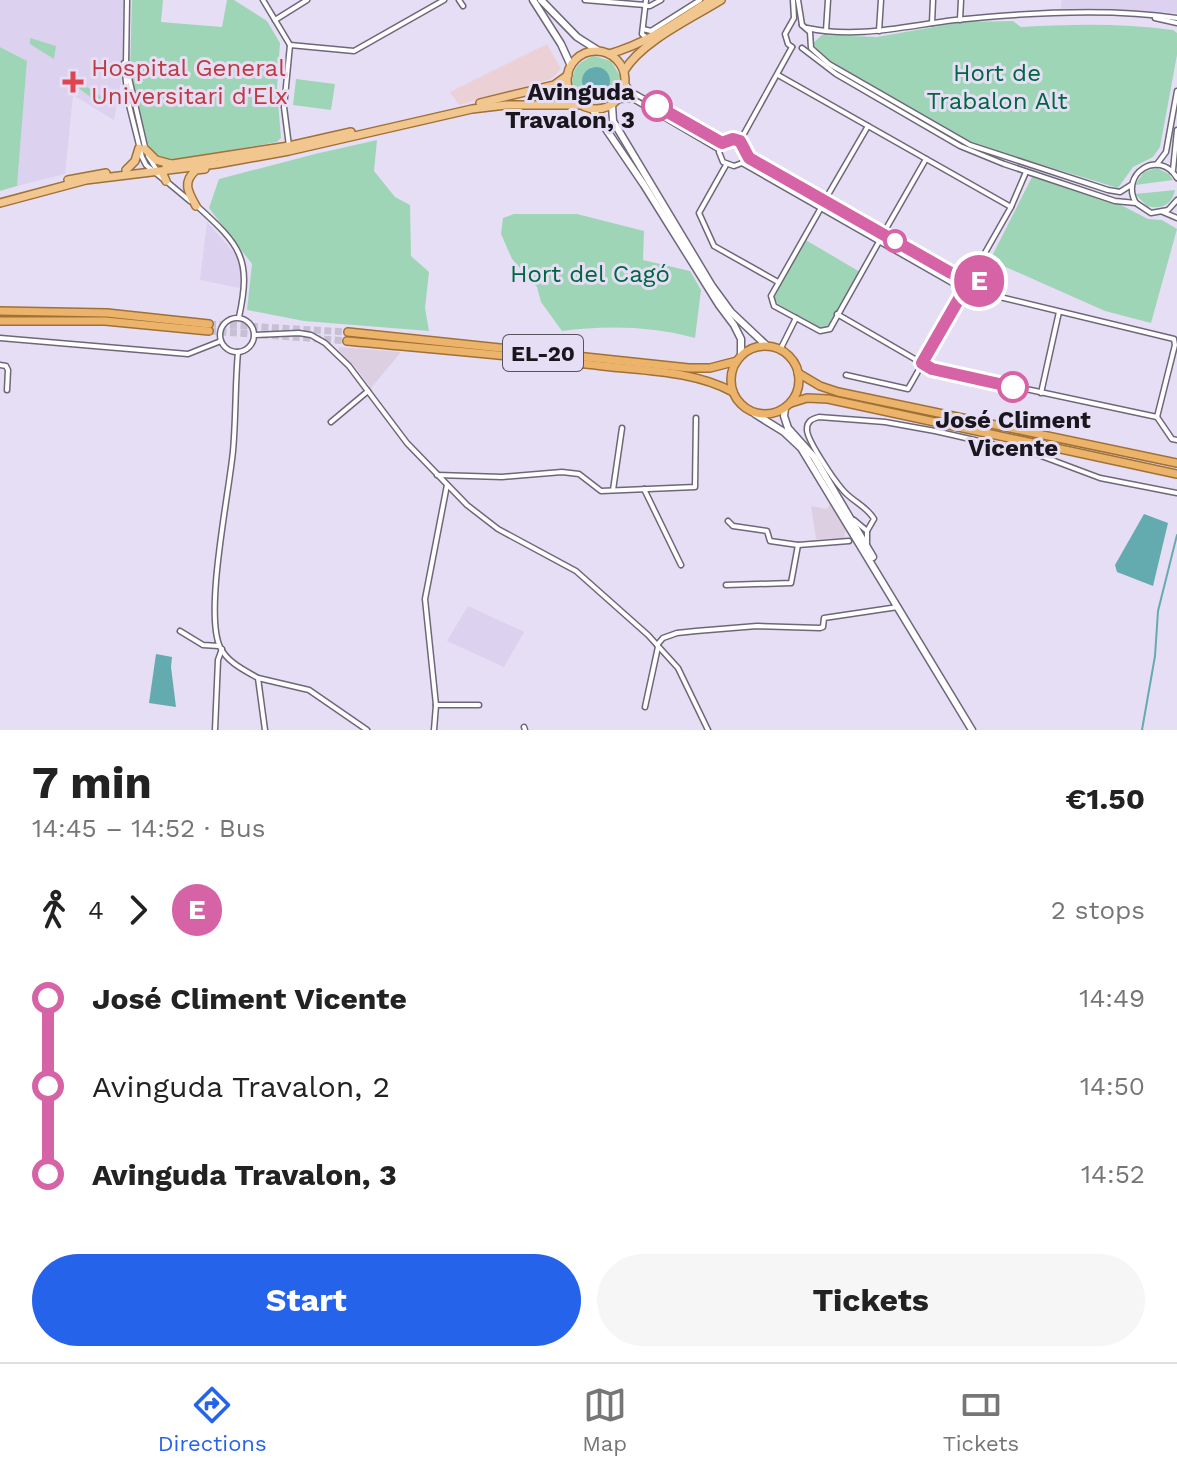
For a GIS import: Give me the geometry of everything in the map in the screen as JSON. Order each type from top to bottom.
[{"type":"highway","points":[[0,311],[107,313],[209,328],[105,321],[0,321]]},
{"type":"highway","name":"EL-20","points":[[755,414],[733,392],[691,376],[347,337],[689,368],[710,368],[767,346]]},
{"type":"highway","points":[[767,346],[788,355],[798,373],[799,383],[788,405]]},
{"type":"highway","points":[[733,392],[733,371],[739,359]]},
{"type":"highway","points":[[798,373],[838,392],[1177,463]]},
{"type":"highway","points":[[755,414],[770,414],[807,398],[828,399],[1177,474]]},
{"type":"main road","points":[[533,0],[561,44],[569,70],[569,91],[580,105]]},
{"type":"main road","points":[[541,0],[577,37],[609,54],[632,48],[654,37],[711,0]]},
{"type":"main road","points":[[624,71],[649,45],[721,0]]},
{"type":"main road","points":[[0,202],[84,175],[227,162],[471,107],[554,85],[582,55],[599,51]]},
{"type":"main road","points":[[609,54],[624,71],[626,84],[615,103],[613,121],[712,286],[731,312],[767,346]]},
{"type":"main road","points":[[593,110],[615,103]]},
{"type":"main road","points":[[471,107],[580,105],[593,110],[734,325],[741,339],[739,359]]},
{"type":"main road","points":[[126,170],[142,148],[156,160],[174,164]]},
{"type":"main road","points":[[0,202],[80,182],[174,164],[289,148]]},
{"type":"main road","points":[[154,168],[196,163],[198,160]]},
{"type":"main road","points":[[196,206],[186,188],[190,175],[196,170],[214,168],[227,162]]},
{"type":"main road","points":[[154,168],[163,174],[166,181]]},
{"type":"main road","points":[[788,405],[784,416],[788,428],[814,457],[898,607],[974,730]]},
{"type":"main road","points":[[755,414],[784,432],[801,448],[864,545],[974,730]]},
{"type":"street","points":[[127,0],[125,53],[128,101],[142,148],[154,168]]},
{"type":"street","points":[[263,0],[290,45],[284,107],[289,148]]},
{"type":"street","points":[[275,20],[307,0]]},
{"type":"street","points":[[290,45],[354,51],[444,0]]},
{"type":"street","points":[[459,0],[463,6]]},
{"type":"street","points":[[585,0],[645,4],[661,0]]},
{"type":"street","points":[[688,0],[691,6]]},
{"type":"street","points":[[643,29],[651,31],[700,0]]},
{"type":"street","points":[[796,0],[791,26],[785,34],[792,47],[802,48],[836,74],[960,146],[1026,172],[1115,201],[1136,203],[1151,213],[1163,212],[1177,218]]},
{"type":"street","points":[[796,0],[816,55],[829,64],[970,145],[1108,190],[1120,192],[1131,185],[1136,173],[1143,167],[1157,164],[1166,152],[1177,91]]},
{"type":"street","points":[[826,31],[828,0]]},
{"type":"street","points":[[879,31],[881,0]]},
{"type":"street","points":[[932,23],[933,0]]},
{"type":"street","points":[[960,20],[961,0]]},
{"type":"street","points":[[645,4],[644,38],[654,37]]},
{"type":"street","points":[[791,26],[853,33],[960,20],[1087,13],[1177,20]]},
{"type":"street","points":[[802,48],[810,39],[826,31]]},
{"type":"street","points":[[740,141],[792,47]]},
{"type":"street","points":[[778,75],[1011,207]]},
{"type":"street","points":[[626,84],[632,92],[724,143]]},
{"type":"street","points":[[615,103],[633,99],[720,150]]},
{"type":"street","points":[[868,126],[778,282],[771,296],[774,306],[820,331],[830,329],[926,159]]},
{"type":"street","points":[[1157,164],[1175,175],[1177,130]]},
{"type":"street","points":[[733,139],[740,141],[746,154],[742,163],[726,165],[720,157],[724,143],[733,139]]},
{"type":"street","points":[[746,154],[823,204]]},
{"type":"street","points":[[742,163],[959,275],[973,274],[979,281],[979,292]]},
{"type":"street","points":[[726,165],[699,213],[714,246],[778,282]]},
{"type":"street","points":[[973,274],[1011,207],[1026,172]]},
{"type":"street","points":[[166,181],[196,206],[237,248],[245,265],[239,317]]},
{"type":"street","points":[[1131,185],[1136,203]]},
{"type":"street","points":[[1163,212],[1177,200]]},
{"type":"street","points":[[882,237],[954,284]]},
{"type":"street","points":[[959,275],[954,284],[960,297],[971,298],[979,292]]},
{"type":"street","points":[[979,292],[1174,339],[1157,417]]},
{"type":"street","points":[[846,375],[908,389],[960,297]]},
{"type":"street","points":[[1041,393],[1059,312]]},
{"type":"street","points":[[837,314],[932,369],[1157,417],[1176,440]]},
{"type":"street","points":[[239,317],[252,325],[255,335],[248,349],[238,352],[228,349],[221,341],[220,329],[223,324],[239,317]]},
{"type":"street","points":[[780,350],[796,318]]},
{"type":"street","points":[[255,335],[311,335],[325,343],[349,366],[407,443],[447,485],[498,529],[576,571],[658,646],[678,668],[708,730]]},
{"type":"street","points":[[0,338],[188,354],[221,341]]},
{"type":"street","points":[[215,730],[220,647],[215,584],[233,449],[238,352]]},
{"type":"street","points":[[0,365],[8,370],[7,390]]},
{"type":"street","points":[[331,422],[368,391]]},
{"type":"street","points":[[728,521],[733,526],[767,531],[770,541],[798,545],[849,541],[853,545],[864,545],[874,519],[871,512],[853,501],[842,489],[807,434],[811,419],[819,417],[885,422],[935,431],[1036,454],[1100,478],[1175,493]]},
{"type":"street","points":[[437,475],[502,477],[562,472],[579,474],[601,491],[695,487],[696,418]]},
{"type":"street","points":[[613,490],[622,428]]},
{"type":"street","points":[[434,730],[436,705],[425,599],[447,485]]},
{"type":"street","points":[[644,489],[681,565]]},
{"type":"street","points":[[846,510],[867,531]]},
{"type":"street","points":[[849,541],[852,529]]},
{"type":"street","points":[[726,585],[791,583],[798,545]]},
{"type":"street","points":[[645,707],[658,646],[663,638],[677,633],[757,626],[820,628],[823,627],[824,618],[898,607]]},
{"type":"street","points":[[180,631],[203,645],[220,647],[239,666],[258,678],[309,690],[367,730]]},
{"type":"street","points":[[258,678],[265,730]]},
{"type":"street","points":[[259,691],[273,683]]},
{"type":"street","points":[[436,705],[479,705]]},
{"type":"shaded area","name":"Hospital General Universitari d'Elx","points":[[0,0],[125,0],[123,71],[114,120],[73,95],[65,174],[17,186],[27,61],[0,47]]},
{"type":"shaded area","points":[[1062,0],[1177,0],[1177,13],[1061,9]]},
{"type":"shaded area","points":[[547,44],[561,69],[551,79],[459,105],[450,92]]},
{"type":"shaded area","points":[[596,67],[606,71],[610,81],[606,91],[596,95],[586,91],[582,81],[586,71]]},
{"type":"shaded area","points":[[207,222],[236,255],[241,267],[240,288],[200,280]]},
{"type":"shaded area","points":[[339,347],[401,352],[371,388],[339,351]]},
{"type":"shaded area","points":[[830,504],[846,529],[844,538],[816,539],[811,506],[827,509]]},
{"type":"shaded area","points":[[1144,514],[1168,523],[1153,586],[1117,572],[1115,565]]},
{"type":"shaded area","points":[[468,606],[524,632],[504,667],[447,641]]},
{"type":"shaded area","points":[[156,654],[172,657],[176,707],[149,703]]},
{"type":"green space","points":[[132,0],[163,0],[161,22],[222,27],[227,0],[234,0],[267,21],[280,43],[277,89],[281,138],[277,142],[173,161],[159,157],[152,151],[146,140],[130,70]]},
{"type":"green space","name":"Hort de Trabalon Alt","points":[[1013,21],[1021,27],[1116,25],[1173,30],[1177,33],[1177,55],[1160,147],[1153,157],[1133,167],[1118,188],[971,143],[832,63],[816,50],[813,43],[822,35],[877,37],[962,22]]},
{"type":"green space","points":[[30,38],[56,46],[54,59],[30,44]]},
{"type":"green space","points":[[0,47],[27,61],[17,186],[0,191]]},
{"type":"green space","points":[[594,56],[611,61],[620,76],[617,93],[603,104],[585,102],[573,89],[576,68]],"holes":[[[598,67],[609,75],[610,81],[603,93],[586,71]]]},
{"type":"green space","points":[[72,77],[111,103],[100,104],[73,84]]},
{"type":"green space","points":[[296,79],[335,84],[331,110],[293,105]]},
{"type":"green space","points":[[377,140],[374,171],[395,197],[410,205],[411,256],[429,272],[425,308],[429,331],[304,321],[247,310],[252,264],[209,208],[219,179]]},
{"type":"green space","points":[[1157,168],[1173,180],[1135,185],[1144,172]]},
{"type":"green space","points":[[1033,175],[1121,205],[1148,219],[1162,220],[1177,229],[1151,323],[1105,311],[990,260]]},
{"type":"green space","points":[[1175,190],[1169,203],[1157,207],[1147,206],[1135,194]]},
{"type":"green space","name":"Hort del Cagó","points":[[514,214],[577,214],[644,231],[643,260],[690,271],[701,290],[695,338],[629,328],[562,331],[541,302],[537,287],[512,259],[501,234],[503,218]]},
{"type":"green space","points":[[804,239],[860,272],[827,327],[819,327],[778,304],[774,298]]},
{"type":"waterway","points":[[1142,730],[1155,656],[1158,611],[1177,535]]},
{"type":"tunnel","points":[[209,324],[348,332]]},
{"type":"tunnel","points":[[209,331],[347,341]]},
{"type":"bus line","name":"E","points":[[657,106],[722,143],[733,139],[740,141],[749,158],[951,273],[967,273],[977,277],[979,292],[971,298],[960,297],[922,363],[932,369],[1013,387]]},
{"type":"place","name":"Hospital General Universitari d'Elx","points":[[73,82]]},
{"type":"place","name":"Avinguda Travalon, 3","points":[[657,106]]},
{"type":"place","name":"José Climent Vicente","points":[[1013,387]]}]
